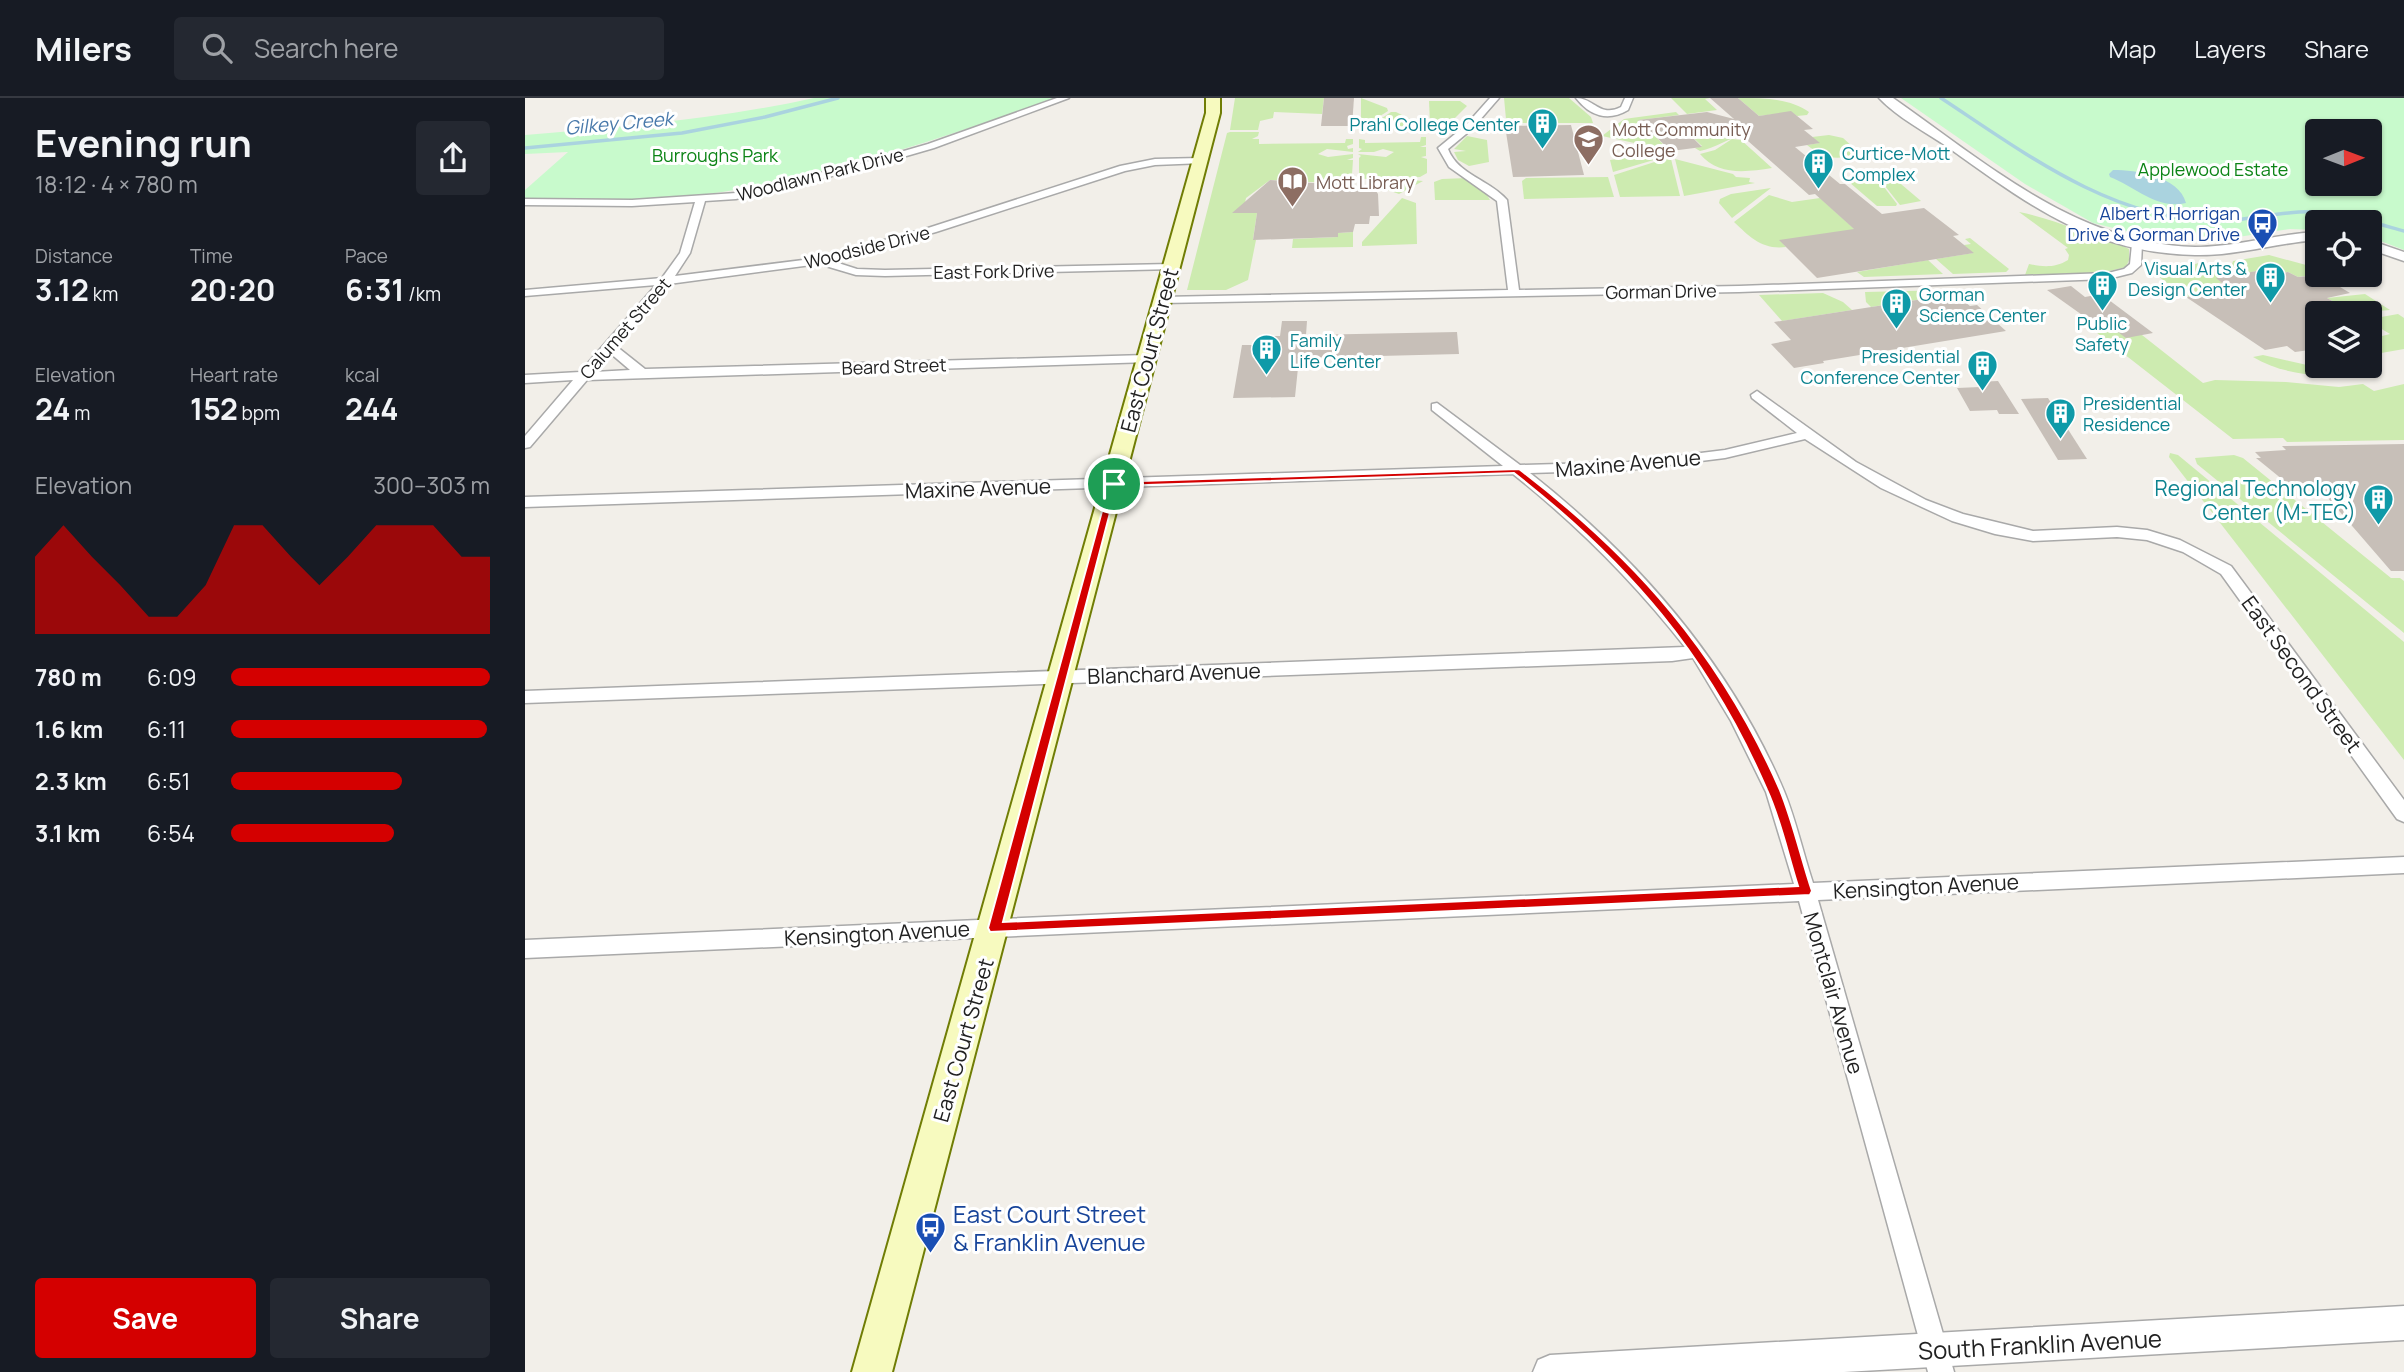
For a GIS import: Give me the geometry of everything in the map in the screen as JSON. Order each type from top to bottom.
[{"type":"main road","name":"East Court Street","points":[[872,1372],[1114,484],[1213,113],[1213,98]]},
{"type":"street","name":"Woodlawn Park Drive","points":[[525,202],[632,203],[736,196],[862,166],[1005,121],[1065,98]]},
{"type":"street","points":[[1495,98],[1469,127],[1443,148],[1449,163],[1495,192],[1502,200],[1514,294]]},
{"type":"street","points":[[1580,98],[1587,107],[1599,114],[1610,114],[1625,108],[1629,98]]},
{"type":"street","points":[[1885,98],[2050,212],[2097,233],[2137,244],[2175,249],[2220,250],[2305,238]]},
{"type":"street","name":"Woodside Drive","points":[[525,293],[666,281],[820,261],[932,230],[1123,167],[1156,162],[1200,161]]},
{"type":"street","name":"Calumet Street","points":[[525,444],[666,281],[685,253],[701,198]]},
{"type":"street","name":"Gorman Drive","points":[[1162,300],[1514,294],[2108,276],[2128,271],[2136,265],[2137,244]]},
{"type":"street","points":[[2382,249],[2404,257]]},
{"type":"street","name":"East Fork Drive","points":[[820,261],[856,272],[885,273],[1171,267]]},
{"type":"street","points":[[608,346],[642,373]]},
{"type":"street","name":"Beard Street","points":[[525,379],[642,373],[1146,359]]},
{"type":"street","name":"East Second Street","points":[[1757,395],[1805,435],[1852,467],[1901,492],[1987,527],[2034,536],[2078,537],[2120,532],[2153,536],[2189,548],[2226,570],[2404,814]]},
{"type":"street","name":"Montclair Avenue","points":[[1437,407],[1564,507],[1652,593],[1697,651],[1738,718],[1775,792],[1806,891],[1938,1361]]},
{"type":"street","name":"Maxine Avenue","points":[[525,502],[1628,466],[1725,454],[1805,435]]},
{"type":"street","name":"Blanchard Avenue","points":[[525,697],[1697,651]]},
{"type":"street","name":"Kensington Avenue","points":[[525,949],[2404,865]]},
{"type":"street","name":"South Franklin Avenue","points":[[1550,1372],[1938,1361],[2404,1323]]},
{"type":"green space","name":"Burroughs Park","points":[[814,98],[1056,98],[918,145],[777,182],[661,199],[525,200],[525,190],[568,152],[525,154],[525,135],[706,117]]},
{"type":"green space","points":[[1235,98],[1324,98],[1322,114],[1274,112],[1273,118],[1260,121],[1258,130],[1230,130]]},
{"type":"green space","points":[[1361,98],[1387,108],[1388,111],[1361,128]]},
{"type":"green space","points":[[1504,98],[1569,98],[1591,117],[1593,123],[1514,123],[1506,119]]},
{"type":"green space","points":[[1671,98],[1710,98],[1705,99],[1717,110],[1687,114]]},
{"type":"green space","points":[[1738,98],[1785,101],[1809,112],[1807,115],[1797,116],[1791,112],[1759,116]]},
{"type":"green space","name":"Applewood Estate","points":[[1901,98],[2404,98],[2404,250],[2382,242],[2382,210],[2305,210],[2305,230],[2290,229],[2219,240],[2158,239],[2093,223],[2025,184]]},
{"type":"green space","points":[[1429,101],[1460,101],[1467,106],[1447,126],[1430,124]]},
{"type":"green space","points":[[1391,112],[1396,112],[1422,125],[1367,128]]},
{"type":"green space","points":[[1676,112],[1679,115],[1639,120],[1664,145],[1659,146],[1662,149],[1602,136],[1624,119]]},
{"type":"green space","points":[[1735,125],[1745,135],[1700,151],[1695,148],[1702,146],[1686,131]]},
{"type":"green space","points":[[1259,132],[1258,136],[1252,139],[1259,139],[1259,144],[1345,143],[1346,139],[1353,139],[1353,144],[1347,146],[1348,149],[1353,148],[1353,152],[1327,149],[1318,154],[1328,157],[1353,154],[1353,158],[1347,160],[1353,160],[1352,175],[1328,178],[1330,183],[1270,180],[1246,198],[1243,213],[1257,213],[1253,239],[1256,240],[1248,280],[1226,290],[1187,290],[1227,133]]},
{"type":"green space","points":[[1829,135],[1843,138],[1854,148],[1853,154],[1841,158],[1829,157],[1807,145],[1819,143],[1812,137]]},
{"type":"green space","points":[[1467,136],[1487,140],[1489,162],[1469,166],[1458,160],[1454,152],[1466,151],[1454,149]]},
{"type":"green space","points":[[1421,137],[1426,137],[1426,145],[1420,147],[1426,147],[1426,156],[1421,157],[1427,159],[1427,173],[1420,177],[1361,179],[1359,176],[1361,156],[1358,154],[1386,157],[1394,152],[1383,149],[1358,152],[1362,149],[1359,148],[1359,139],[1365,140],[1365,143],[1420,142]]},
{"type":"green space","points":[[1732,139],[1741,140],[1772,168],[1733,171],[1715,166],[1700,154],[1715,150]]},
{"type":"green space","points":[[1655,154],[1664,157],[1613,172],[1610,160]]},
{"type":"green space","points":[[1671,159],[1680,196],[1620,197],[1614,175]]},
{"type":"green space","points":[[1675,159],[1736,177],[1750,178],[1749,182],[1755,183],[1684,196]]},
{"type":"green space","points":[[1874,174],[1896,206],[1877,206],[1849,182],[1854,177]]},
{"type":"green space","points":[[1880,175],[1895,179],[1921,201],[1900,205]]},
{"type":"green space","points":[[1608,177],[1614,197],[1524,199],[1522,181],[1526,178]]},
{"type":"green space","points":[[1467,178],[1484,190],[1490,200],[1435,200],[1434,182]]},
{"type":"green space","points":[[1400,179],[1423,181],[1399,194],[1376,186],[1373,180],[1395,182]]},
{"type":"green space","points":[[1771,188],[1732,218],[1719,203],[1720,199],[1731,194]]},
{"type":"green space","points":[[1769,195],[1792,202],[1820,198],[1870,243],[1780,240],[1786,247],[1763,244],[1734,222]]},
{"type":"green space","points":[[1402,198],[1416,203],[1417,244],[1362,246],[1362,242]]},
{"type":"green space","points":[[2019,212],[2129,249],[2126,267],[2101,273],[2025,275],[2029,264],[2054,266],[2068,260],[2069,255],[2065,249],[2068,248]]},
{"type":"green space","points":[[1353,232],[1353,247],[1292,248],[1293,239],[1338,237],[1338,233]]},
{"type":"green space","points":[[1970,238],[2009,269],[2006,272],[1953,274],[1936,259],[1973,253],[1964,245],[1971,244],[1965,239]]},
{"type":"green space","points":[[2269,255],[2305,265],[2305,276],[2298,277],[2288,272],[2264,276],[2257,271],[2242,274],[2231,267],[2233,261]]},
{"type":"green space","points":[[1928,260],[1943,274],[1864,277],[1857,272]]},
{"type":"green space","points":[[2199,263],[2215,266],[2232,276],[2217,278],[2222,283],[2201,287],[2208,293],[2186,297],[2155,274]]},
{"type":"green space","points":[[1951,290],[1955,294],[1871,307],[1866,302],[1865,292]]},
{"type":"green space","points":[[1823,293],[1843,302],[1852,310],[1782,321],[1759,295]]},
{"type":"green space","points":[[2365,294],[2376,301],[2332,301],[2327,298]]},
{"type":"green space","points":[[2398,314],[2404,318],[2404,349],[2382,353],[2382,336],[2390,334],[2382,329],[2382,317]]},
{"type":"green space","points":[[2106,323],[2142,335],[2203,383],[2215,380],[2286,382],[2339,387],[2363,384],[2374,391],[2404,384],[2404,440],[2287,442],[2283,438],[2233,439],[2092,329]]},
{"type":"green space","points":[[2263,355],[2305,365],[2305,373],[2269,365],[2253,357]]},
{"type":"green space","points":[[2170,453],[2178,455],[2404,642],[2404,760],[2169,457]]},
{"type":"green space","points":[[2234,455],[2243,458],[2391,578],[2404,581],[2404,633],[2197,464],[2195,458]]},
{"type":"water","points":[[2113,170],[2155,176],[2175,186],[2186,203],[2166,203],[2147,196],[2110,177],[2109,174]]},
{"type":"building","points":[[1324,98],[1354,98],[1352,126],[1321,126]]},
{"type":"building","name":"Curtice-Mott Complex","points":[[1710,98],[1738,98],[1759,116],[1791,111],[1813,129],[1804,130],[1820,143],[1795,147],[1840,184],[1845,184],[1882,214],[1924,208],[1959,235],[1953,236],[1974,253],[1817,278],[1779,240],[1854,229],[1815,194],[1809,195],[1731,126],[1686,131],[1702,147],[1671,151],[1638,120],[1707,112],[1734,119]]},
{"type":"building","name":"Prahl College Center","points":[[1571,125],[1584,175],[1513,177],[1505,126]]},
{"type":"building","name":"Mott Library","points":[[1349,179],[1354,191],[1374,188],[1378,194],[1379,216],[1370,216],[1369,224],[1355,224],[1353,232],[1338,233],[1338,237],[1253,240],[1257,213],[1232,213],[1270,180],[1313,183]]},
{"type":"building","name":"Visual Arts & Design Center","points":[[2257,271],[2264,276],[2288,272],[2298,277],[2305,276],[2305,287],[2340,287],[2350,293],[2327,298],[2332,301],[2305,301],[2305,351],[2295,352],[2287,346],[2265,350],[2186,297],[2208,293],[2200,287],[2222,283],[2216,278]]},
{"type":"building","name":"Public Safety","points":[[2071,286],[2085,297],[2101,294],[2153,333],[2126,338],[2103,321],[2092,322],[2047,290]]},
{"type":"building","name":"Gorman Science Center","points":[[1955,294],[1970,306],[1977,305],[2006,331],[1794,368],[1771,344],[1791,340],[1774,322]]},
{"type":"building","name":"Family Life Center","points":[[1282,321],[1307,321],[1306,335],[1457,332],[1459,354],[1299,358],[1295,397],[1233,398],[1242,345],[1269,345],[1270,336],[1280,336]]},
{"type":"building","name":"Presidential Conference Center","points":[[1998,381],[2019,414],[1999,414],[1997,410],[1970,411],[1957,388],[1980,387],[1976,382]]},
{"type":"building","name":"Presidential Residence","points":[[2048,398],[2087,459],[2058,460],[2021,399]]},
{"type":"building","name":"Regional Technology Center (M-TEC)","points":[[2404,444],[2404,571],[2391,571],[2315,483],[2288,484],[2256,458],[2261,458],[2255,452],[2286,450],[2282,446]]},
{"type":"waterway","name":"Gilkey Creek","points":[[525,148],[682,133],[765,117],[838,98]]},
{"type":"waterway","name":"Gilkey Creek","points":[[1941,98],[2070,179],[2104,196],[2140,209],[2176,218],[2214,221],[2299,212],[2326,213],[2404,231]]},
{"type":"place","name":"Prahl College Center","points":[[1543,151]]},
{"type":"place","name":"Mott Community College","points":[[1589,166]]},
{"type":"place","name":"Curtice-Mott Complex","points":[[1819,190]]},
{"type":"place","name":"Mott Library","points":[[1293,209]]},
{"type":"place","name":"Albert R Horrigan Drive & Gorman Drive","points":[[2263,250]]},
{"type":"place","name":"Visual Arts & Design Center","points":[[2270,305]]},
{"type":"place","name":"Public Safety","points":[[2102,312]]},
{"type":"place","name":"Gorman Science Center","points":[[1896,331]]},
{"type":"place","name":"Family Life Center","points":[[1267,377]]},
{"type":"place","name":"Presidential Conference Center","points":[[1983,393]]},
{"type":"place","name":"Presidential Residence","points":[[2060,440]]},
{"type":"place","name":"Regional Technology Center (M-TEC)","points":[[2379,527]]},
{"type":"place","name":"East Court Street & Franklin Avenue","points":[[930,1254]]},
{"type":"route","points":[[1516,471],[1564,507],[1652,593],[1697,651],[1738,718],[1775,792],[1806,891],[995,928],[1114,484],[1516,471]]}]
